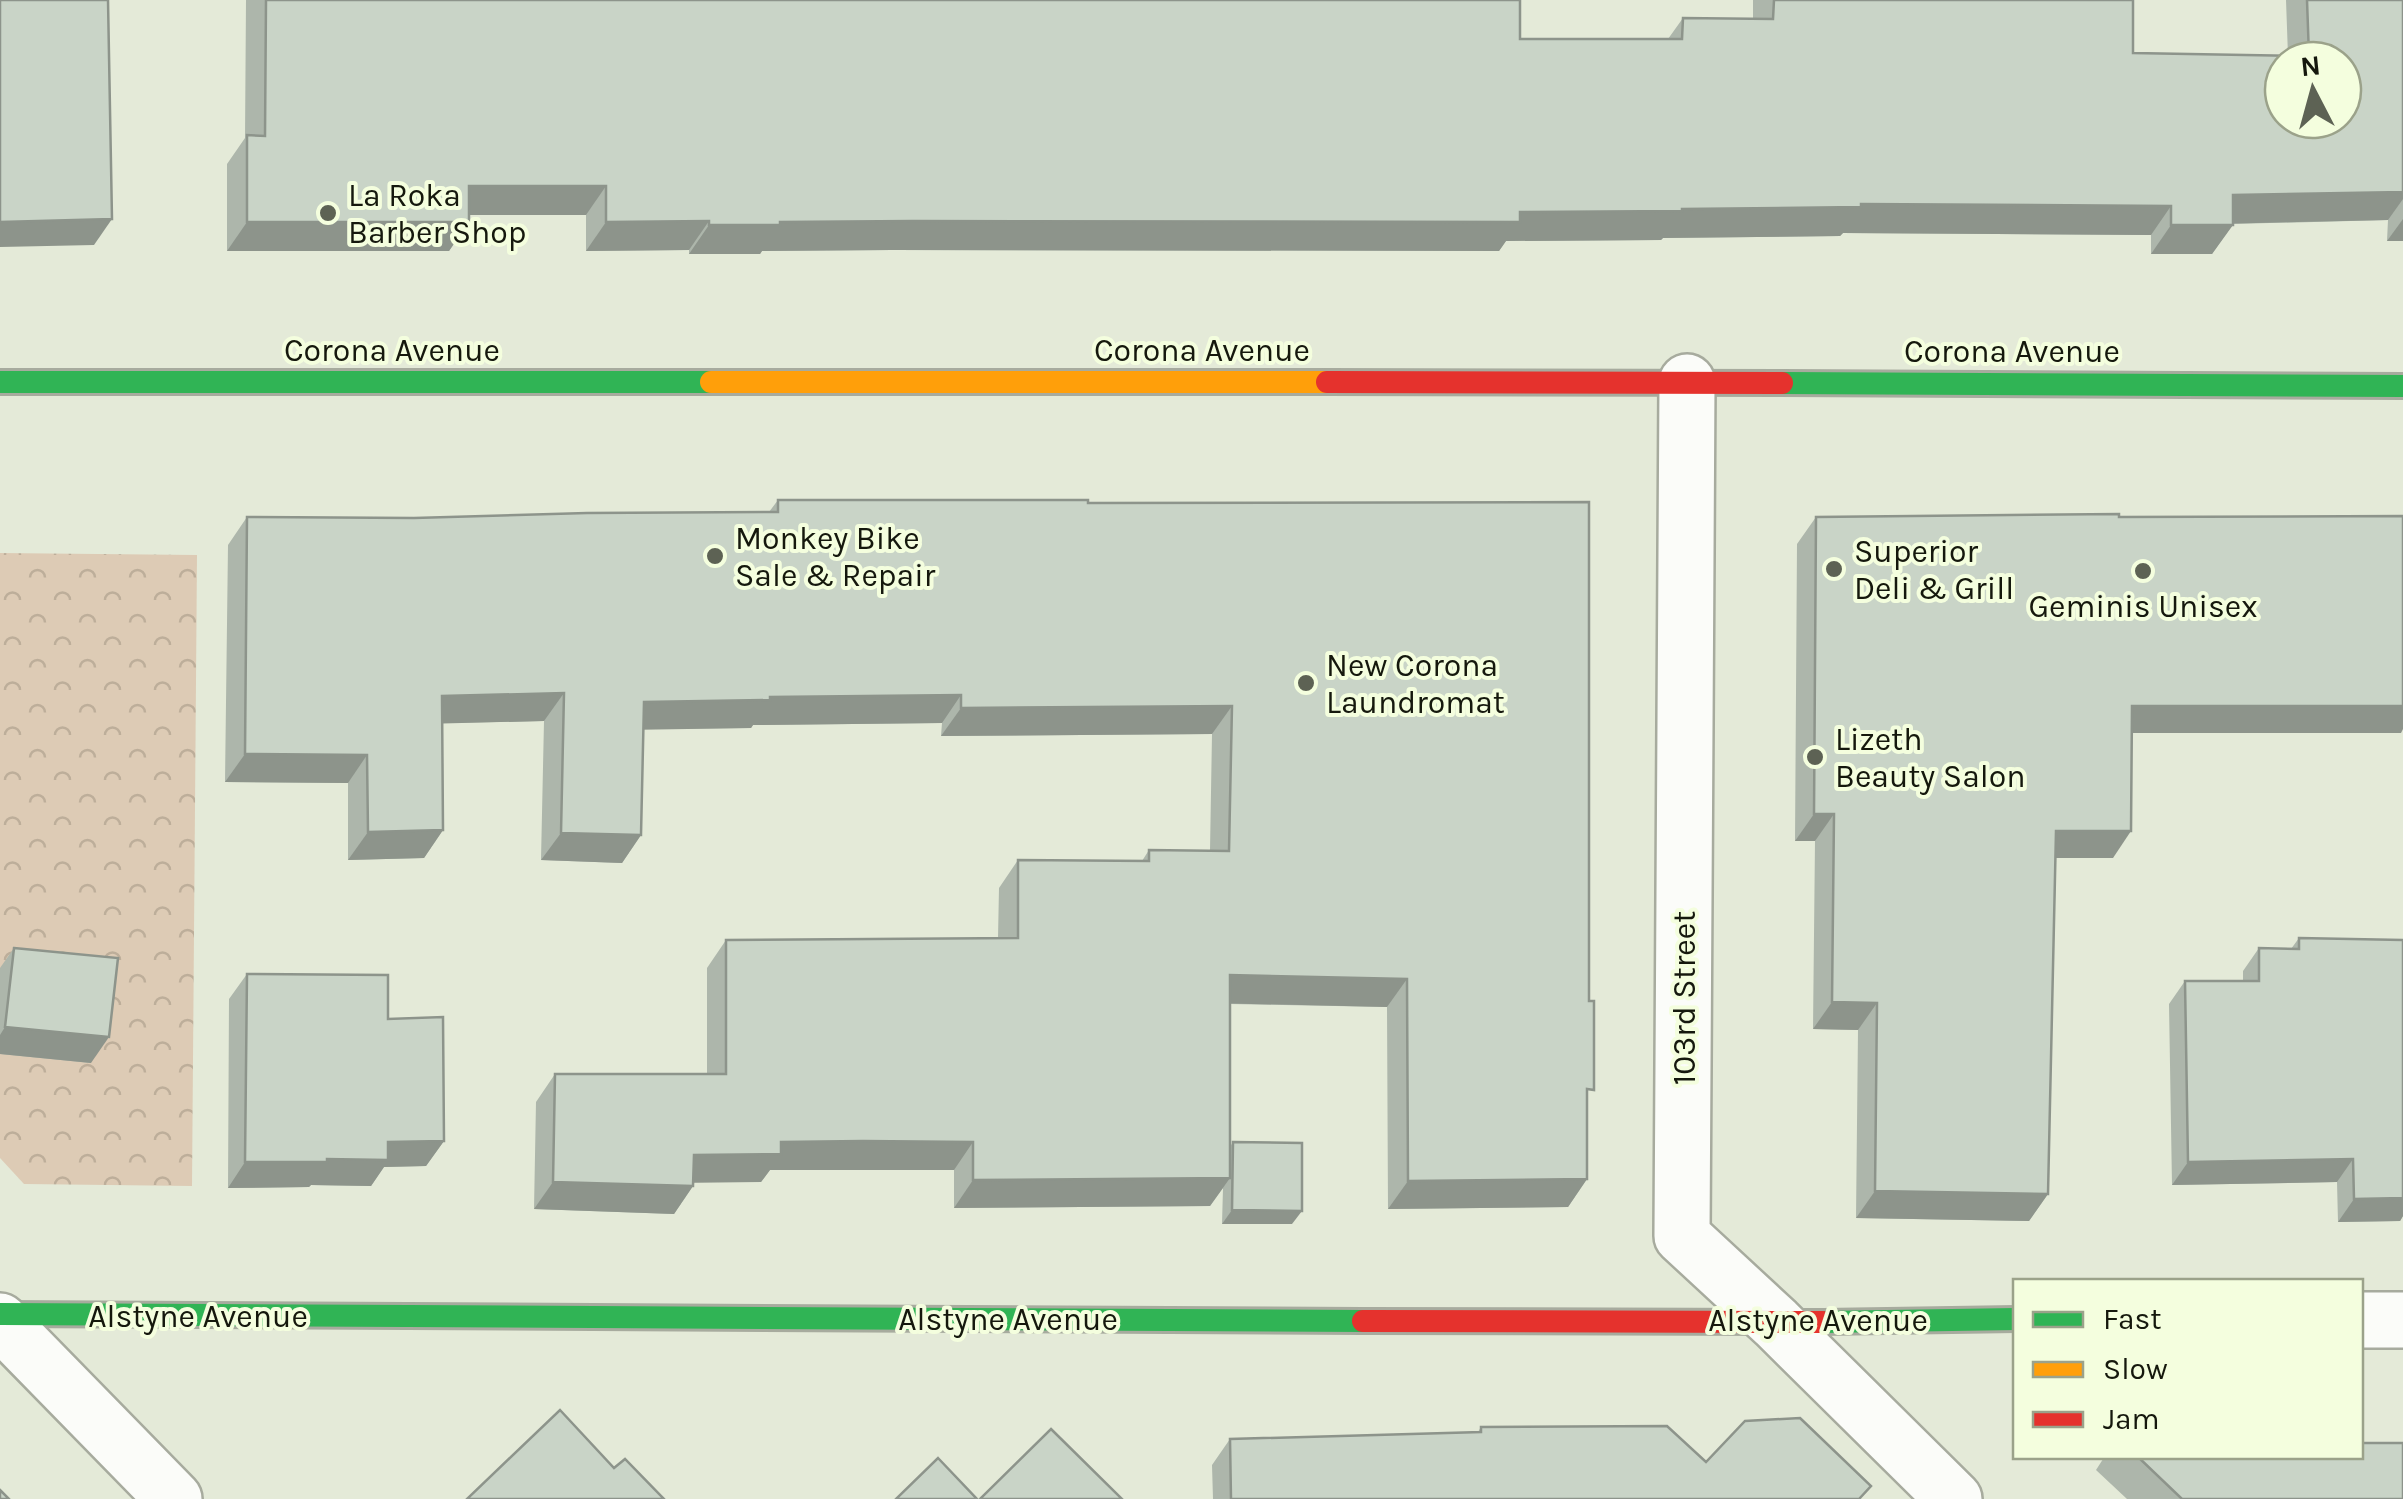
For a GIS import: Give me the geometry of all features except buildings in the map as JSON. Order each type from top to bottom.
[{"type":"street","name":"Corona Avenue","points":[[0,382],[2403,386]]},
{"type":"street","name":"103rd Street","points":[[1688,382],[1682,1236],[1954,1499]]},
{"type":"street","name":"Alstyne Avenue","points":[[0,1318],[1776,1323],[2013,1319]]},
{"type":"street","points":[[0,1318],[174,1499]]},
{"type":"street","points":[[2363,1320],[2403,1320]]},
{"type":"green space","points":[[0,553],[197,555],[192,1186],[24,1184],[0,1158]]},
{"type":"traffic: fast","points":[[0,382],[711,382]]},
{"type":"traffic: fast","points":[[1782,383],[2403,386]]},
{"type":"traffic: fast","points":[[0,1314],[1363,1321]]},
{"type":"traffic: fast","points":[[1823,1322],[2013,1319]]},
{"type":"traffic: slow","points":[[711,382],[1327,382]]},
{"type":"traffic: jam","points":[[1327,382],[1782,383]]},
{"type":"traffic: jam","points":[[1363,1321],[1823,1322]]},
{"type":"place","name":"La Roka Barber Shop","points":[[328,213]]},
{"type":"place","name":"Monkey Bike Sale & Repair","points":[[715,556]]},
{"type":"place","name":"Superior Deli & Grill","points":[[1834,569]]},
{"type":"place","name":"Geminis Unisex","points":[[2143,571]]},
{"type":"place","name":"New Corona Laundromat","points":[[1306,683]]},
{"type":"place","name":"Lizeth Beauty Salon","points":[[1815,757]]}]
